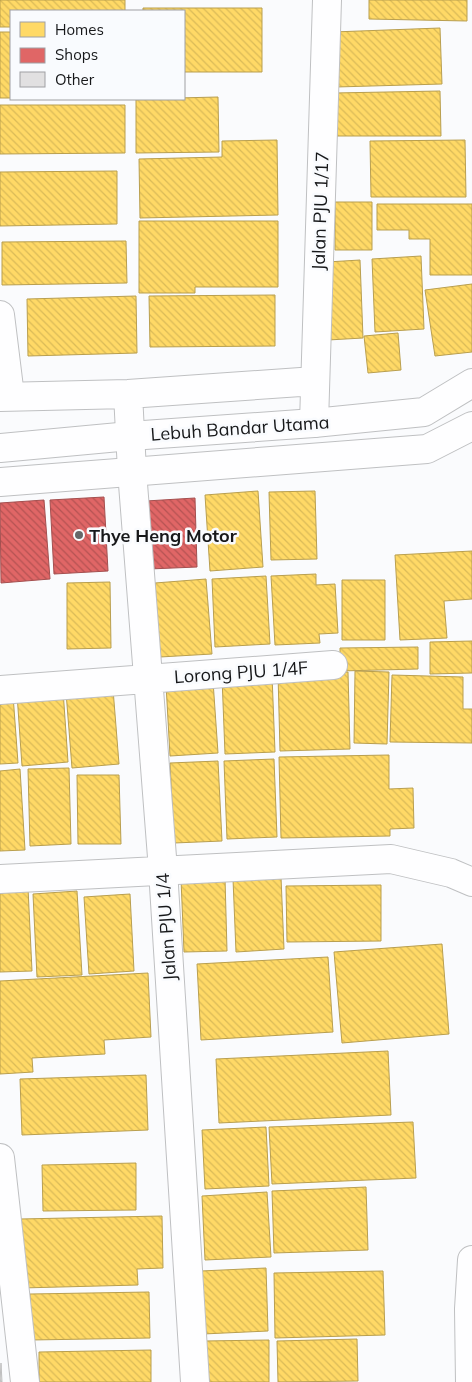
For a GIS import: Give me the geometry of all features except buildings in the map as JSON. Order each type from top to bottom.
[{"type":"street","name":"Jalan PJU 1/17","points":[[314,423],[327,0]]},
{"type":"street","points":[[0,315],[5,397],[128,394],[315,381]]},
{"type":"street","name":"Lebuh Bandar Utama","points":[[0,448],[130,436],[314,423],[424,412],[472,383]]},
{"type":"street","name":"Jalan PJU 1/4","points":[[128,394],[132,472],[163,870],[195,1382]]},
{"type":"street","name":"Lebuh Bandar Utama","points":[[0,482],[427,449],[472,426]]},
{"type":"street","name":"Lorong PJU 1/4F","points":[[0,690],[333,665]]},
{"type":"street","points":[[0,879],[390,859],[451,873],[472,882]]},
{"type":"street","points":[[0,1158],[8,1318],[25,1382]]},
{"type":"street","points":[[470,1382],[472,1260]]},
{"type":"place","name":"Thye Heng Motor","points":[[79,535]]}]
